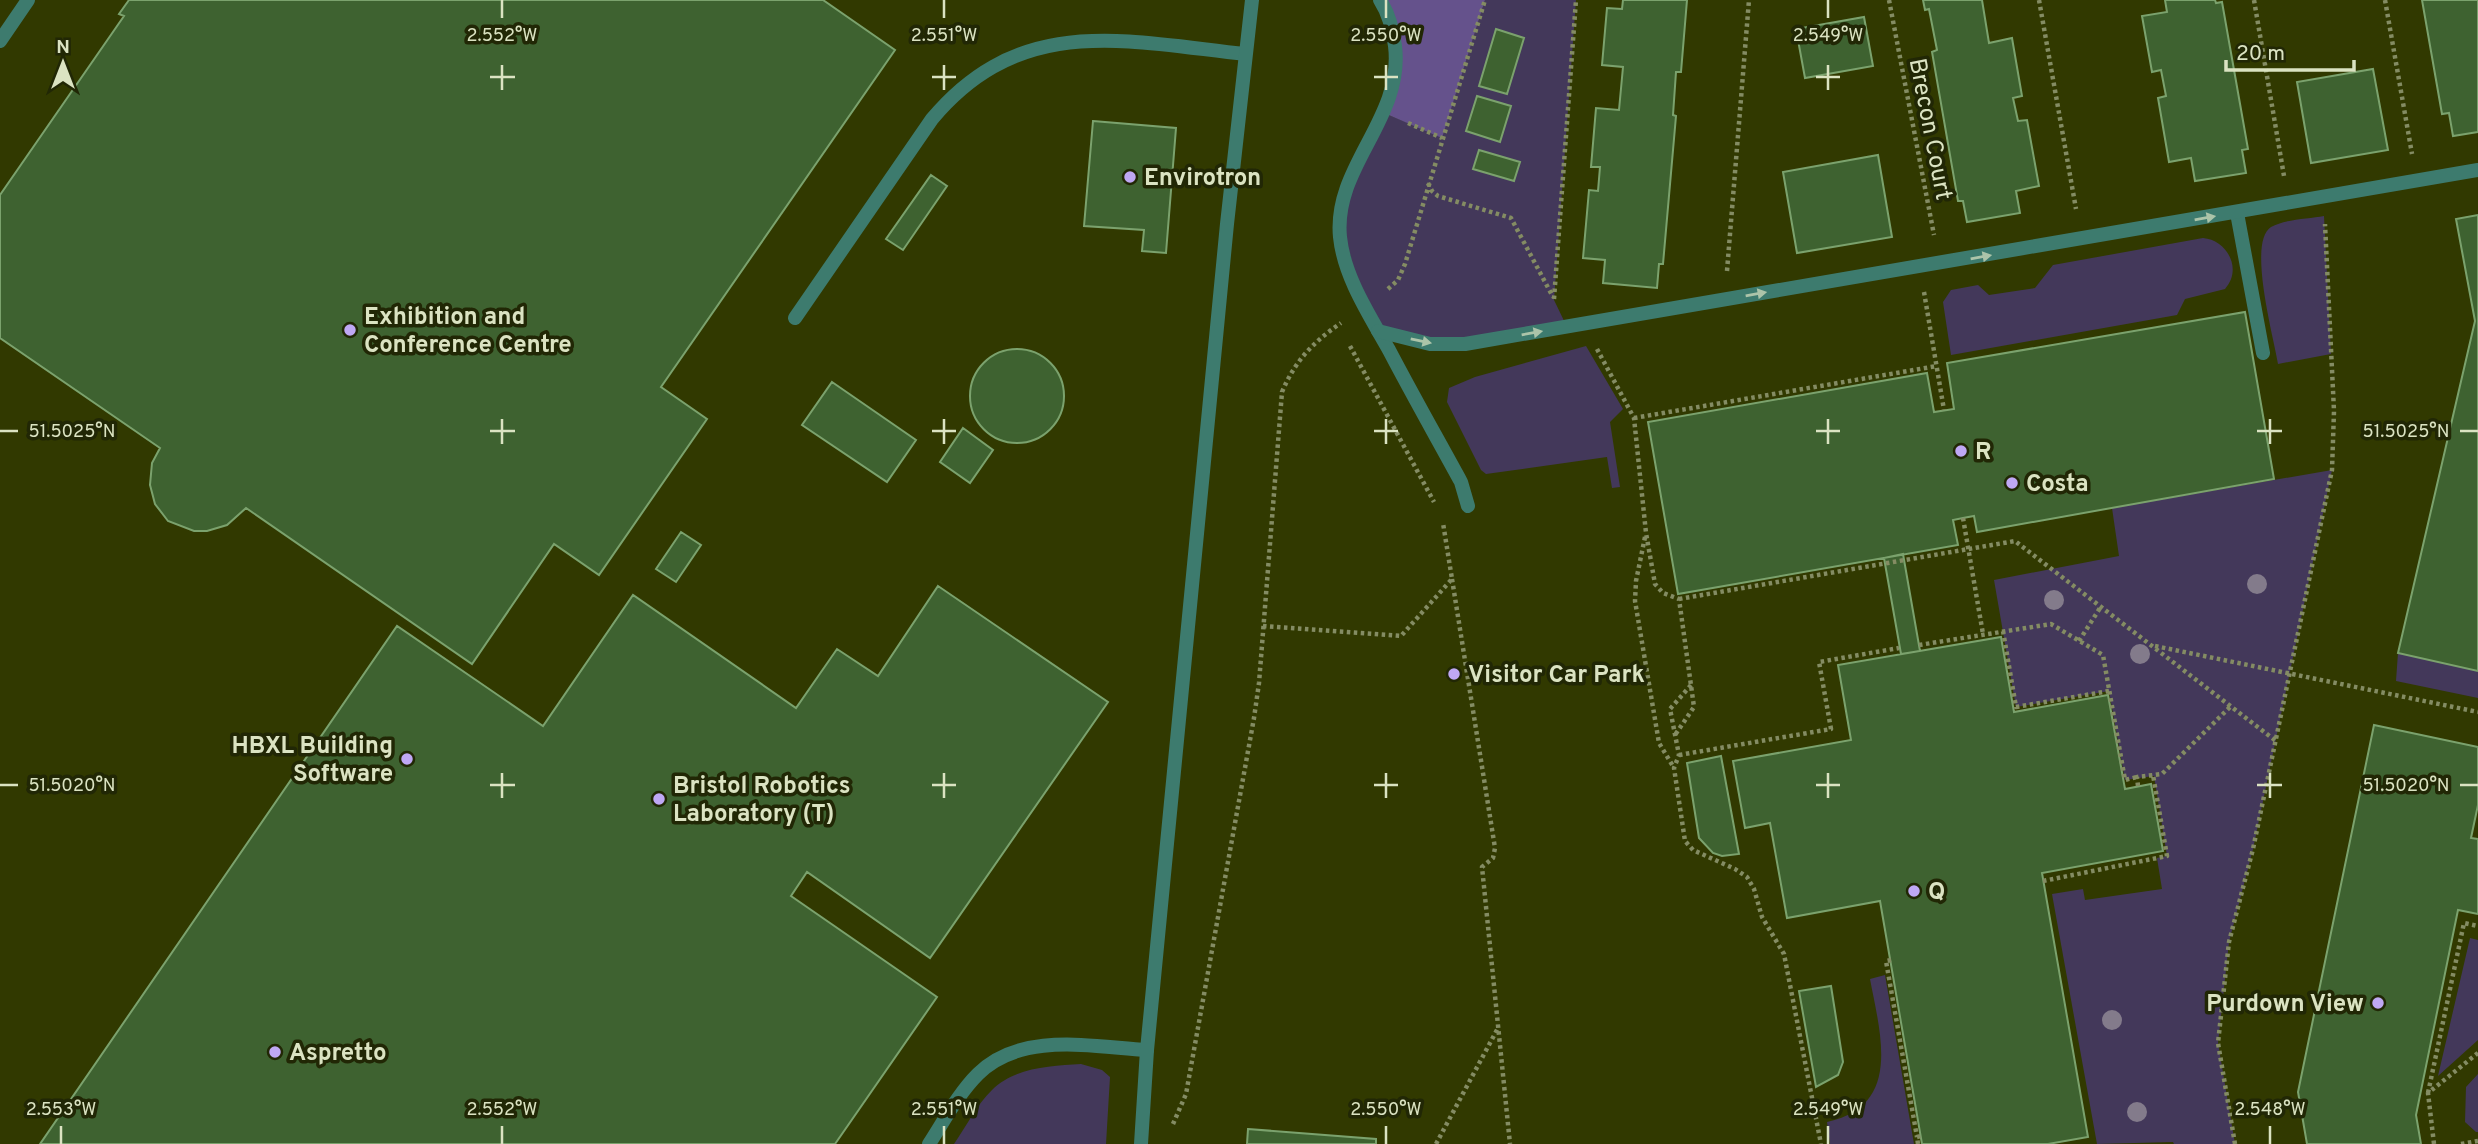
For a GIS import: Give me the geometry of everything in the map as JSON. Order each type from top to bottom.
[{"type":"street","points":[[0,41],[27,0]]},
{"type":"street","points":[[1141,1144],[1147,1050],[1252,0]]},
{"type":"street","points":[[1380,0],[1390,22],[1396,58],[1391,95],[1349,181],[1340,218],[1340,237],[1344,257],[1364,306],[1461,482],[1468,506]]},
{"type":"street","points":[[795,318],[932,119],[957,91],[990,67],[1033,49],[1087,40],[1128,41],[1245,54]]},
{"type":"street","points":[[1378,331],[1430,344],[1457,345],[2478,170]]},
{"type":"street","points":[[2237,213],[2263,354]]},
{"type":"street","points":[[929,1144],[968,1085],[996,1060],[1013,1052],[1050,1045],[1147,1050]]},
{"type":"path","points":[[1171,1128],[1186,1094],[1254,718],[1282,392],[1291,371],[1307,350],[1386,291],[1402,272],[1485,0]]},
{"type":"path","points":[[1554,300],[1576,0]]},
{"type":"path","points":[[1725,300],[1749,0]]},
{"type":"path","name":"Brecon Court","points":[[1889,0],[1940,264]]},
{"type":"path","points":[[2039,0],[2081,239]]},
{"type":"path","points":[[2254,0],[2289,204]]},
{"type":"path","points":[[2385,0],[2418,182]]},
{"type":"path","points":[[1384,113],[1442,138]]},
{"type":"path","points":[[1428,183],[1438,196],[1511,218],[1567,327]]},
{"type":"path","points":[[2235,1144],[2218,1043],[2230,942],[2276,741],[2332,470],[2334,411],[2323,198]]},
{"type":"path","points":[[1919,267],[1944,410]]},
{"type":"path","points":[[1340,324],[1345,334]]},
{"type":"path","points":[[1583,324],[1634,418],[1646,533],[1657,587],[1666,596],[1679,599],[2015,541],[2276,741]]},
{"type":"path","points":[[1349,344],[1440,511],[1446,533],[1495,848],[1493,858],[1482,867],[1510,1144]]},
{"type":"path","points":[[1634,418],[1937,366]]},
{"type":"path","points":[[1963,518],[1983,634]]},
{"type":"path","points":[[1646,533],[1635,600],[1659,743],[1674,768],[1687,846],[1746,877],[1754,889],[1762,917],[1784,954],[1821,1144]]},
{"type":"path","points":[[1263,626],[1401,636],[1452,579]]},
{"type":"path","points":[[1675,736],[1694,707],[1679,599]]},
{"type":"path","points":[[2079,641],[2100,608]]},
{"type":"path","points":[[1919,645],[2050,624],[2103,655],[2125,780],[2162,774],[2232,705]]},
{"type":"path","points":[[2003,631],[2016,707],[2109,691]]},
{"type":"path","points":[[2150,645],[2478,712]]},
{"type":"path","points":[[1679,755],[1831,729],[1819,662],[1899,648]]},
{"type":"path","points":[[1674,768],[1679,755],[1670,709],[1691,685]]},
{"type":"path","points":[[2043,881],[2167,856],[2153,775]]},
{"type":"path","points":[[2137,778],[2138,786]]},
{"type":"path","points":[[2434,1144],[2428,1093],[2464,923],[2478,926]]},
{"type":"path","points":[[1891,960],[1886,961],[1919,1137],[1918,1144]]},
{"type":"path","points":[[1436,1144],[1498,1028]]},
{"type":"path","points":[[2428,1093],[2478,1053]]},
{"type":"path","points":[[2461,1144],[2478,1141]]},
{"type":"shaded area","points":[[0,0],[2478,0],[2478,1144],[0,1144]]},
{"type":"shaded area","points":[[1380,0],[1485,0],[1442,138],[1384,113],[1395,77]]},
{"type":"shaded area","points":[[1485,0],[1576,0],[1554,300],[1567,327],[1465,344],[1378,331],[1364,306],[1340,218],[1384,113],[1442,137]]},
{"type":"shaded area","points":[[2324,216],[2331,354],[2278,364],[2264,291],[2261,251],[2264,236],[2277,224]]},
{"type":"shaded area","points":[[2203,238],[2212,240],[2225,250],[2230,257],[2233,273],[2225,289],[2185,299],[2177,315],[1951,355],[1943,302],[1951,290],[1978,285],[1989,295],[2035,288],[2053,265]]},
{"type":"shaded area","points":[[1586,346],[1623,409],[1610,422],[1620,487],[1612,488],[1607,457],[1486,474],[1481,470],[1447,402],[1449,388],[1475,377]]},
{"type":"shaded area","points":[[2332,470],[2253,849],[2229,942],[2218,1043],[2235,1144],[2097,1144],[2052,894],[2083,889],[2085,900],[2162,889],[2157,858],[2167,856],[2154,776],[2125,780],[2109,691],[2016,707],[1994,580],[2119,556],[2112,508]]},
{"type":"shaded area","points":[[2398,653],[2478,671],[2478,698],[2396,681]]},
{"type":"shaded area","points":[[2470,938],[2478,940],[2478,1040],[2438,1076]]},
{"type":"shaded area","points":[[1885,975],[1914,1144],[1830,1144],[1827,1122],[1851,1113],[1867,1100],[1877,1084],[1881,1044],[1870,979]]},
{"type":"shaded area","points":[[1081,1064],[1102,1070],[1110,1077],[1106,1144],[954,1144],[981,1102],[1001,1082],[1034,1069]]},
{"type":"shaded area","points":[[2478,1074],[2476,1132],[2465,1122],[2466,1087]]},
{"type":"building","name":"Exhibition and Conference Centre","points":[[129,0],[823,0],[895,50],[661,387],[707,419],[599,575],[554,544],[472,664],[246,508],[227,525],[207,531],[194,531],[168,521],[155,504],[150,485],[152,463],[160,448],[0,338],[0,195],[124,16],[119,14]]},
{"type":"building","points":[[1623,0],[1687,0],[1681,72],[1676,72],[1673,115],[1676,116],[1663,264],[1659,264],[1657,288],[1603,283],[1605,260],[1583,258],[1589,190],[1598,191],[1600,167],[1591,167],[1596,108],[1619,110],[1623,67],[1602,65],[1607,8],[1622,9]]},
{"type":"building","points":[[1923,0],[1982,0],[1989,43],[2012,38],[2022,96],[2013,98],[2018,121],[2027,120],[2039,186],[2016,191],[2020,213],[1967,222],[1963,201],[1958,201],[1932,52],[1937,50],[1929,9],[1925,10]]},
{"type":"building","points":[[2165,0],[2222,2],[2248,149],[2242,150],[2246,173],[2195,181],[2191,158],[2169,162],[2158,98],[2166,96],[2161,70],[2152,72],[2142,16],[2167,12]]},
{"type":"building","points":[[2422,0],[2478,0],[2478,132],[2453,136],[2449,113],[2442,114]]},
{"type":"building","points":[[1864,17],[1873,66],[1805,78],[1796,29]]},
{"type":"building","points":[[1496,29],[1524,38],[1507,94],[1479,86]]},
{"type":"building","points":[[2373,69],[2388,150],[2311,163],[2297,82]]},
{"type":"building","points":[[1477,96],[1511,106],[1500,142],[1466,131]]},
{"type":"building","name":"Envirotron","points":[[1093,121],[1176,128],[1166,253],[1142,251],[1144,230],[1084,226]]},
{"type":"building","points":[[1479,150],[1520,162],[1514,181],[1473,169]]},
{"type":"building","points":[[1878,155],[1892,237],[1797,253],[1783,172]]},
{"type":"building","points":[[931,175],[947,186],[903,250],[886,239]]},
{"type":"building","points":[[2478,215],[2478,671],[2398,653],[2475,321],[2456,219]]},
{"type":"building","name":"R","points":[[2245,312],[2274,479],[1977,532],[1974,516],[1963,518],[1953,520],[1958,545],[1678,594],[1648,422],[1927,373],[1934,412],[1954,409],[1947,363]]},
{"type":"building","points":[[1017,349],[1035,352],[1050,363],[1061,378],[1064,396],[1061,414],[1050,429],[1035,440],[1017,443],[999,440],[984,429],[973,414],[970,396],[973,378],[984,363],[999,352]]},
{"type":"building","points":[[832,382],[916,440],[887,482],[802,425]]},
{"type":"building","points":[[963,428],[993,450],[970,483],[940,462]]},
{"type":"building","points":[[681,532],[701,545],[676,582],[656,569]]},
{"type":"building","points":[[1903,554],[1920,651],[1901,654],[1884,558]]},
{"type":"building","name":"Bristol Robotics Laboratory (T)","points":[[938,586],[1108,702],[930,958],[807,872],[791,896],[937,997],[835,1144],[40,1144],[397,626],[543,726],[633,595],[796,708],[837,649],[878,676]]},
{"type":"building","name":"Q","points":[[2001,637],[2014,712],[2108,695],[2125,789],[2151,784],[2163,851],[2042,873],[2088,1137],[2048,1144],[1922,1144],[1880,901],[1787,918],[1770,823],[1745,828],[1733,761],[1851,740],[1838,665]]},
{"type":"building","name":"Purdown View","points":[[2374,725],[2478,747],[2478,805],[2471,838],[2478,839],[2478,914],[2458,910],[2416,1115],[2421,1144],[2307,1144],[2298,1092]]},
{"type":"building","points":[[1721,756],[1739,854],[1722,856],[1713,853],[1699,838],[1687,763]]},
{"type":"building","points":[[1831,986],[1843,1062],[1838,1075],[1816,1087],[1799,991]]},
{"type":"building","points":[[1248,1129],[1376,1139],[1376,1144],[1247,1144]]},
{"type":"place","name":"Envirotron","points":[[1130,177]]},
{"type":"place","name":"Exhibition and Conference Centre","points":[[350,330]]},
{"type":"place","name":"R","points":[[1961,451]]},
{"type":"place","name":"Costa","points":[[2012,483]]},
{"type":"place","name":"Visitor Car Park","points":[[1454,674]]},
{"type":"place","name":"HBXL Building Software","points":[[407,759]]},
{"type":"place","name":"Bristol Robotics Laboratory (T)","points":[[659,799]]},
{"type":"place","name":"Q","points":[[1914,891]]},
{"type":"place","name":"Purdown View","points":[[2378,1003]]},
{"type":"place","name":"Aspretto","points":[[275,1052]]}]
